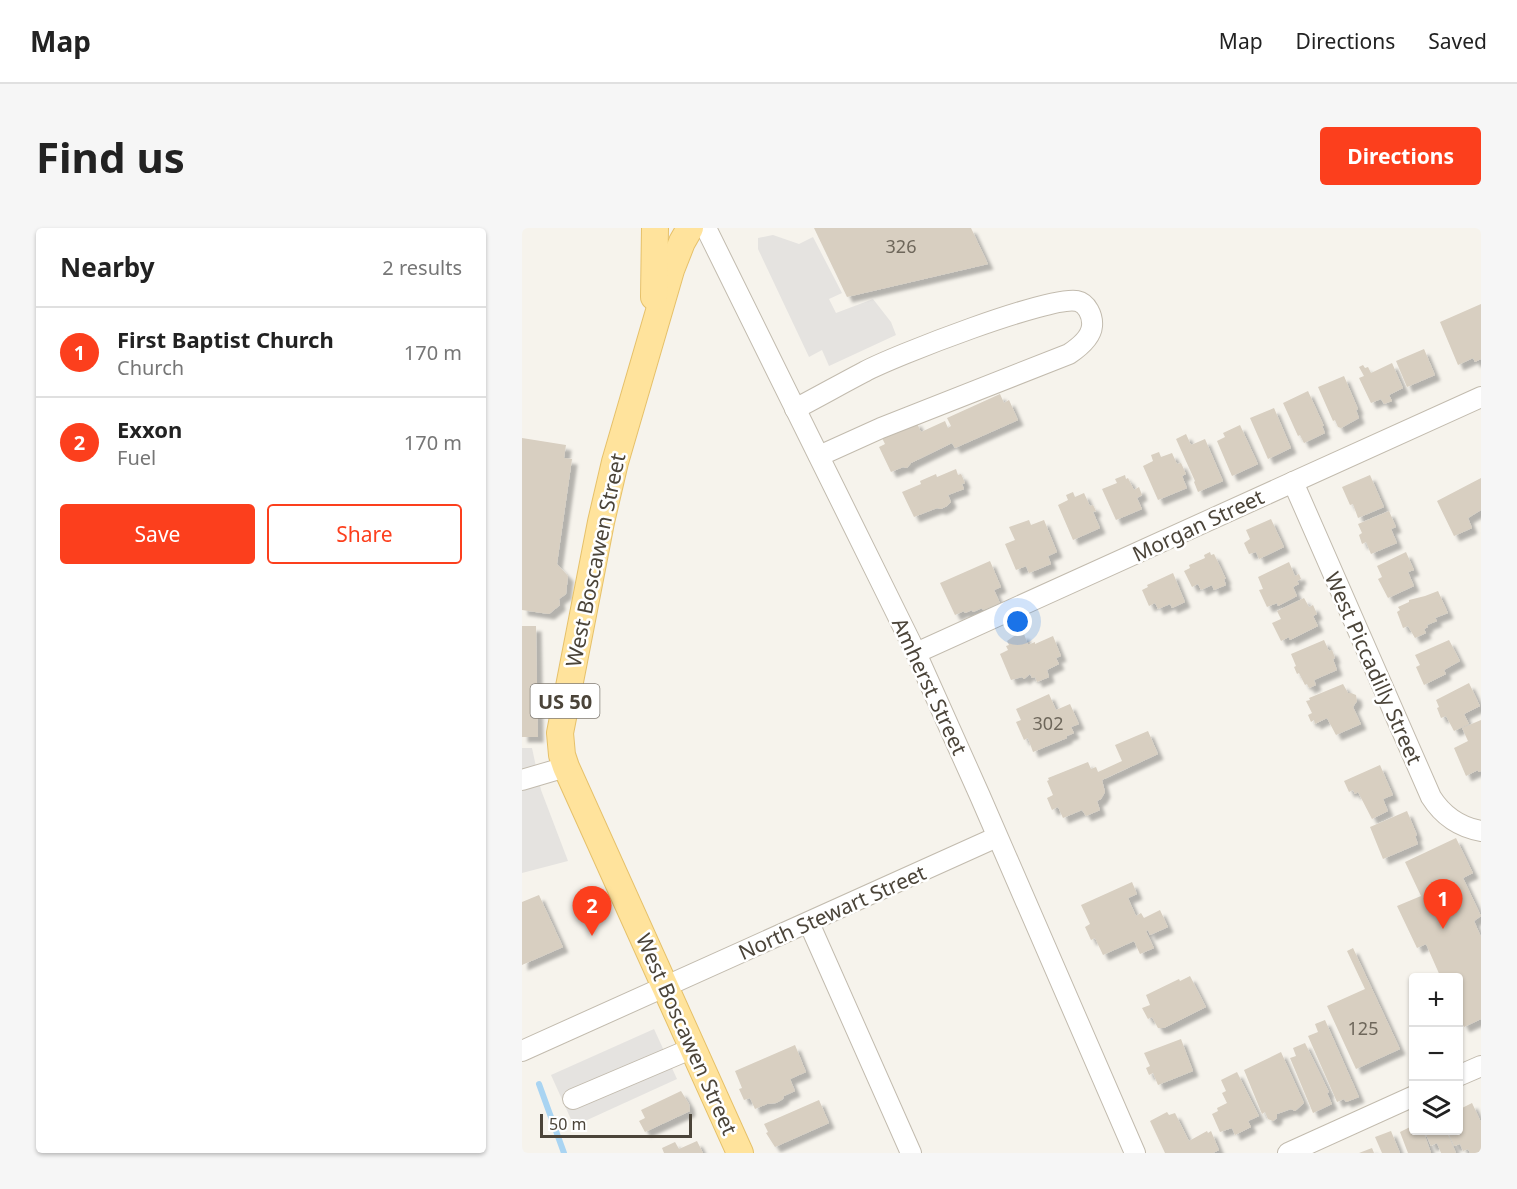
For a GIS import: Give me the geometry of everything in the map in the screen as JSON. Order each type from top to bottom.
[{"type":"main road","name":"US 50","points":[[653,330],[655,228]]},
{"type":"main road","name":"West Boscawen Street","points":[[690,228],[671,270],[615,462],[567,689],[560,733],[562,755],[566,767],[740,1153]]},
{"type":"street","name":"Amherst Street","points":[[706,228],[916,653],[1135,1153]]},
{"type":"street","points":[[795,409],[869,369],[953,336],[1028,311],[1071,300],[1081,302],[1089,309],[1092,326],[1090,333],[1080,346],[1069,354],[881,428],[819,456]]},
{"type":"street","name":"Morgan Street","points":[[916,653],[1481,397]]},
{"type":"street","name":"West Piccadilly Street","points":[[1293,482],[1431,797],[1450,818],[1468,828],[1481,831]]},
{"type":"street","points":[[522,780],[566,767]]},
{"type":"street","name":"North Stewart Street","points":[[522,1051],[997,837]]},
{"type":"street","points":[[809,923],[911,1153]]},
{"type":"street","points":[[573,1099],[693,1048]]},
{"type":"street","points":[[1463,1074],[1481,1066]]},
{"type":"street","points":[[1288,1153],[1409,1098]]},
{"type":"shaded area","points":[[773,235],[799,244],[813,237],[842,293],[829,299],[836,313],[873,299],[891,322],[896,335],[829,366],[822,350],[809,357],[758,249],[758,238]]},
{"type":"shaded area","points":[[522,748],[532,748],[541,790],[568,861],[522,873]]},
{"type":"shaded area","points":[[654,1029],[677,1079],[574,1126],[551,1075]]},
{"type":"building","points":[[814,228],[971,228],[988,264],[847,297]]},
{"type":"building","points":[[1481,304],[1481,359],[1475,362],[1473,358],[1458,365],[1440,322]]},
{"type":"building","points":[[1424,349],[1435,375],[1407,387],[1396,361]]},
{"type":"building","points":[[1392,363],[1403,388],[1389,395],[1392,401],[1384,404],[1381,399],[1371,403],[1359,378],[1364,376],[1359,367],[1363,365],[1365,368],[1368,367],[1371,373]]},
{"type":"building","points":[[1344,376],[1358,409],[1356,410],[1359,418],[1341,428],[1335,420],[1333,421],[1318,387]]},
{"type":"building","points":[[1308,391],[1325,433],[1304,443],[1300,435],[1298,436],[1283,403]]},
{"type":"building","points":[[1000,394],[1004,403],[1009,400],[1018,420],[955,448],[952,443],[911,463],[907,468],[903,467],[891,472],[879,447],[885,444],[881,436],[916,421],[921,432],[945,421],[948,428],[951,426],[947,418]]},
{"type":"building","points":[[1274,408],[1291,448],[1268,459],[1250,418]]},
{"type":"building","points":[[1240,425],[1258,464],[1232,476],[1217,441],[1225,437],[1223,433]]},
{"type":"building","points":[[1186,434],[1191,445],[1205,439],[1223,481],[1198,492],[1176,439]]},
{"type":"building","points":[[522,438],[566,445],[564,458],[572,459],[557,564],[568,576],[566,594],[559,599],[560,605],[549,614],[522,610]]},
{"type":"building","points":[[1159,452],[1161,457],[1172,453],[1177,464],[1181,463],[1186,474],[1182,476],[1187,488],[1158,500],[1143,466],[1153,461],[1151,455]]},
{"type":"building","points":[[956,469],[965,483],[962,484],[964,489],[948,495],[951,502],[947,506],[914,517],[902,492],[921,484],[920,481],[936,474],[937,477]]},
{"type":"building","points":[[1125,475],[1134,490],[1139,487],[1142,495],[1137,498],[1142,509],[1116,520],[1102,489],[1117,483],[1115,479]]},
{"type":"building","points":[[1370,475],[1384,507],[1358,518],[1353,504],[1350,505],[1342,487]]},
{"type":"building","points":[[1481,478],[1481,510],[1468,518],[1472,528],[1454,536],[1437,501]]},
{"type":"building","points":[[1073,492],[1075,497],[1084,493],[1090,506],[1093,505],[1096,511],[1093,512],[1100,528],[1073,540],[1058,505],[1068,500],[1066,495]]},
{"type":"building","points":[[1389,511],[1396,527],[1391,529],[1397,543],[1371,554],[1366,542],[1362,544],[1359,535],[1362,533],[1358,524]]},
{"type":"building","points":[[1271,519],[1284,547],[1259,559],[1256,552],[1249,554],[1244,543],[1250,539],[1246,530]]},
{"type":"building","points":[[1029,520],[1031,525],[1044,520],[1057,552],[1048,556],[1051,564],[1029,573],[1026,566],[1016,570],[1005,544],[1015,540],[1009,527]]},
{"type":"building","points":[[1210,552],[1211,555],[1214,554],[1226,579],[1224,579],[1226,585],[1214,590],[1212,585],[1201,590],[1198,584],[1192,587],[1184,571],[1190,568],[1189,565],[1205,558],[1204,555]]},
{"type":"building","points":[[1406,552],[1414,570],[1408,572],[1414,586],[1388,598],[1378,579],[1382,577],[1377,566]]},
{"type":"building","points":[[990,561],[1001,587],[994,590],[1000,603],[983,610],[982,608],[965,613],[964,611],[955,615],[940,583]]},
{"type":"building","points":[[1289,562],[1295,576],[1299,574],[1301,579],[1297,581],[1299,584],[1293,587],[1297,596],[1278,606],[1277,603],[1267,607],[1259,590],[1263,589],[1258,577]]},
{"type":"building","points":[[1173,573],[1185,602],[1172,608],[1170,604],[1158,609],[1155,603],[1149,606],[1142,590],[1148,587],[1147,585]]},
{"type":"building","points":[[1438,591],[1448,613],[1435,618],[1437,621],[1427,625],[1428,627],[1424,629],[1426,633],[1415,638],[1408,626],[1403,628],[1397,612],[1400,610],[1398,607],[1409,600]]},
{"type":"building","points":[[1304,598],[1309,607],[1313,605],[1317,614],[1313,616],[1318,626],[1290,640],[1289,637],[1281,641],[1272,623],[1281,619],[1277,611]]},
{"type":"building","points":[[522,626],[536,626],[538,737],[522,737]]},
{"type":"building","points":[[1017,634],[1024,634],[1028,645],[1053,636],[1061,656],[1056,658],[1059,664],[1047,670],[1049,677],[1037,682],[1030,674],[1024,679],[1022,677],[1011,680],[1000,654],[1008,650],[1007,641]]},
{"type":"building","points":[[1324,640],[1329,651],[1332,650],[1337,670],[1314,680],[1316,685],[1309,688],[1299,673],[1297,674],[1291,654]]},
{"type":"building","points":[[1449,640],[1460,661],[1444,670],[1446,674],[1424,685],[1416,667],[1420,665],[1415,655]]},
{"type":"building","points":[[1469,683],[1480,706],[1464,714],[1469,724],[1454,731],[1446,716],[1441,718],[1436,700]]},
{"type":"building","points":[[1343,684],[1348,693],[1356,695],[1357,701],[1353,707],[1361,724],[1336,735],[1327,718],[1315,724],[1314,720],[1311,722],[1308,715],[1312,713],[1306,701]]},
{"type":"building","points":[[1049,694],[1056,710],[1070,704],[1079,724],[1071,727],[1074,733],[1067,738],[1033,752],[1028,738],[1024,740],[1016,722],[1021,720],[1016,709]]},
{"type":"building","points":[[1481,720],[1481,771],[1478,772],[1478,770],[1466,776],[1454,748],[1468,741],[1462,728]]},
{"type":"building","points":[[1148,731],[1158,754],[1102,780],[1105,792],[1097,801],[1100,810],[1086,816],[1082,810],[1063,818],[1058,807],[1052,810],[1047,798],[1053,795],[1047,781],[1048,778],[1088,762],[1091,769],[1096,767],[1098,772],[1122,761],[1115,745]]},
{"type":"building","points":[[1380,765],[1393,795],[1383,799],[1388,811],[1372,819],[1358,792],[1355,794],[1353,790],[1349,792],[1344,781]]},
{"type":"building","points":[[1407,811],[1417,835],[1415,836],[1418,844],[1383,859],[1370,827]]},
{"type":"building","points":[[1456,838],[1473,873],[1463,878],[1481,916],[1474,921],[1481,937],[1481,1019],[1464,1027],[1463,973],[1439,973],[1426,944],[1417,948],[1397,906],[1421,896],[1405,862]]},
{"type":"building","points":[[1132,882],[1137,894],[1128,898],[1136,916],[1141,913],[1144,918],[1160,910],[1168,927],[1150,935],[1148,930],[1146,931],[1154,948],[1140,954],[1134,941],[1103,955],[1095,938],[1091,940],[1085,927],[1090,924],[1081,905]]},
{"type":"building","points":[[539,895],[563,947],[522,965],[522,902]]},
{"type":"building","points":[[1353,948],[1400,1049],[1356,1069],[1327,1006],[1365,989],[1347,951]]},
{"type":"building","points":[[1190,976],[1206,1007],[1164,1028],[1158,1028],[1152,1017],[1148,1019],[1142,1008],[1150,1005],[1146,995]]},
{"type":"building","points":[[1325,1020],[1359,1097],[1346,1102],[1344,1099],[1337,1102],[1308,1036],[1318,1032],[1315,1024]]},
{"type":"building","points":[[1181,1039],[1193,1071],[1158,1085],[1153,1073],[1149,1075],[1146,1068],[1150,1066],[1144,1053]]},
{"type":"building","points":[[1305,1043],[1329,1092],[1327,1093],[1332,1104],[1313,1113],[1290,1058],[1296,1056],[1293,1048]]},
{"type":"building","points":[[795,1045],[806,1072],[790,1079],[795,1091],[776,1103],[755,1109],[750,1098],[744,1100],[735,1071]]},
{"type":"building","points":[[1281,1052],[1304,1103],[1295,1111],[1291,1109],[1277,1114],[1277,1118],[1273,1121],[1268,1119],[1265,1112],[1262,1114],[1244,1070]]},
{"type":"building","points":[[1237,1072],[1259,1116],[1248,1121],[1251,1127],[1235,1135],[1232,1128],[1220,1132],[1212,1114],[1218,1111],[1217,1108],[1227,1103],[1222,1093],[1226,1091],[1221,1080]]},
{"type":"building","points":[[681,1091],[689,1104],[690,1111],[645,1132],[639,1121],[645,1118],[641,1110]]},
{"type":"building","points":[[819,1100],[829,1123],[775,1147],[766,1133],[768,1132],[764,1124]]},
{"type":"building","points":[[1472,1103],[1481,1122],[1481,1153],[1470,1153],[1468,1149],[1463,1151],[1460,1144],[1454,1146],[1449,1135],[1463,1135],[1463,1108]]},
{"type":"building","points":[[1167,1112],[1169,1115],[1175,1113],[1189,1141],[1211,1131],[1219,1150],[1213,1153],[1165,1153],[1150,1121]]},
{"type":"building","points":[[1409,1128],[1409,1135],[1425,1135],[1431,1153],[1408,1153],[1400,1132]]},
{"type":"building","points":[[1391,1131],[1400,1153],[1382,1153],[1375,1137]]},
{"type":"building","points":[[1426,1135],[1448,1135],[1456,1153],[1441,1153],[1437,1143],[1431,1146]]},
{"type":"building","points":[[697,1141],[703,1153],[664,1153],[662,1148],[675,1142],[679,1149]]},
{"type":"building","points":[[1372,1148],[1374,1153],[1359,1153]]},
{"type":"waterway","points":[[539,1084],[564,1153]]},
{"type":"place","name":"First Baptist Church","points":[[1443,929]]},
{"type":"place","name":"Exxon","points":[[592,936]]}]
